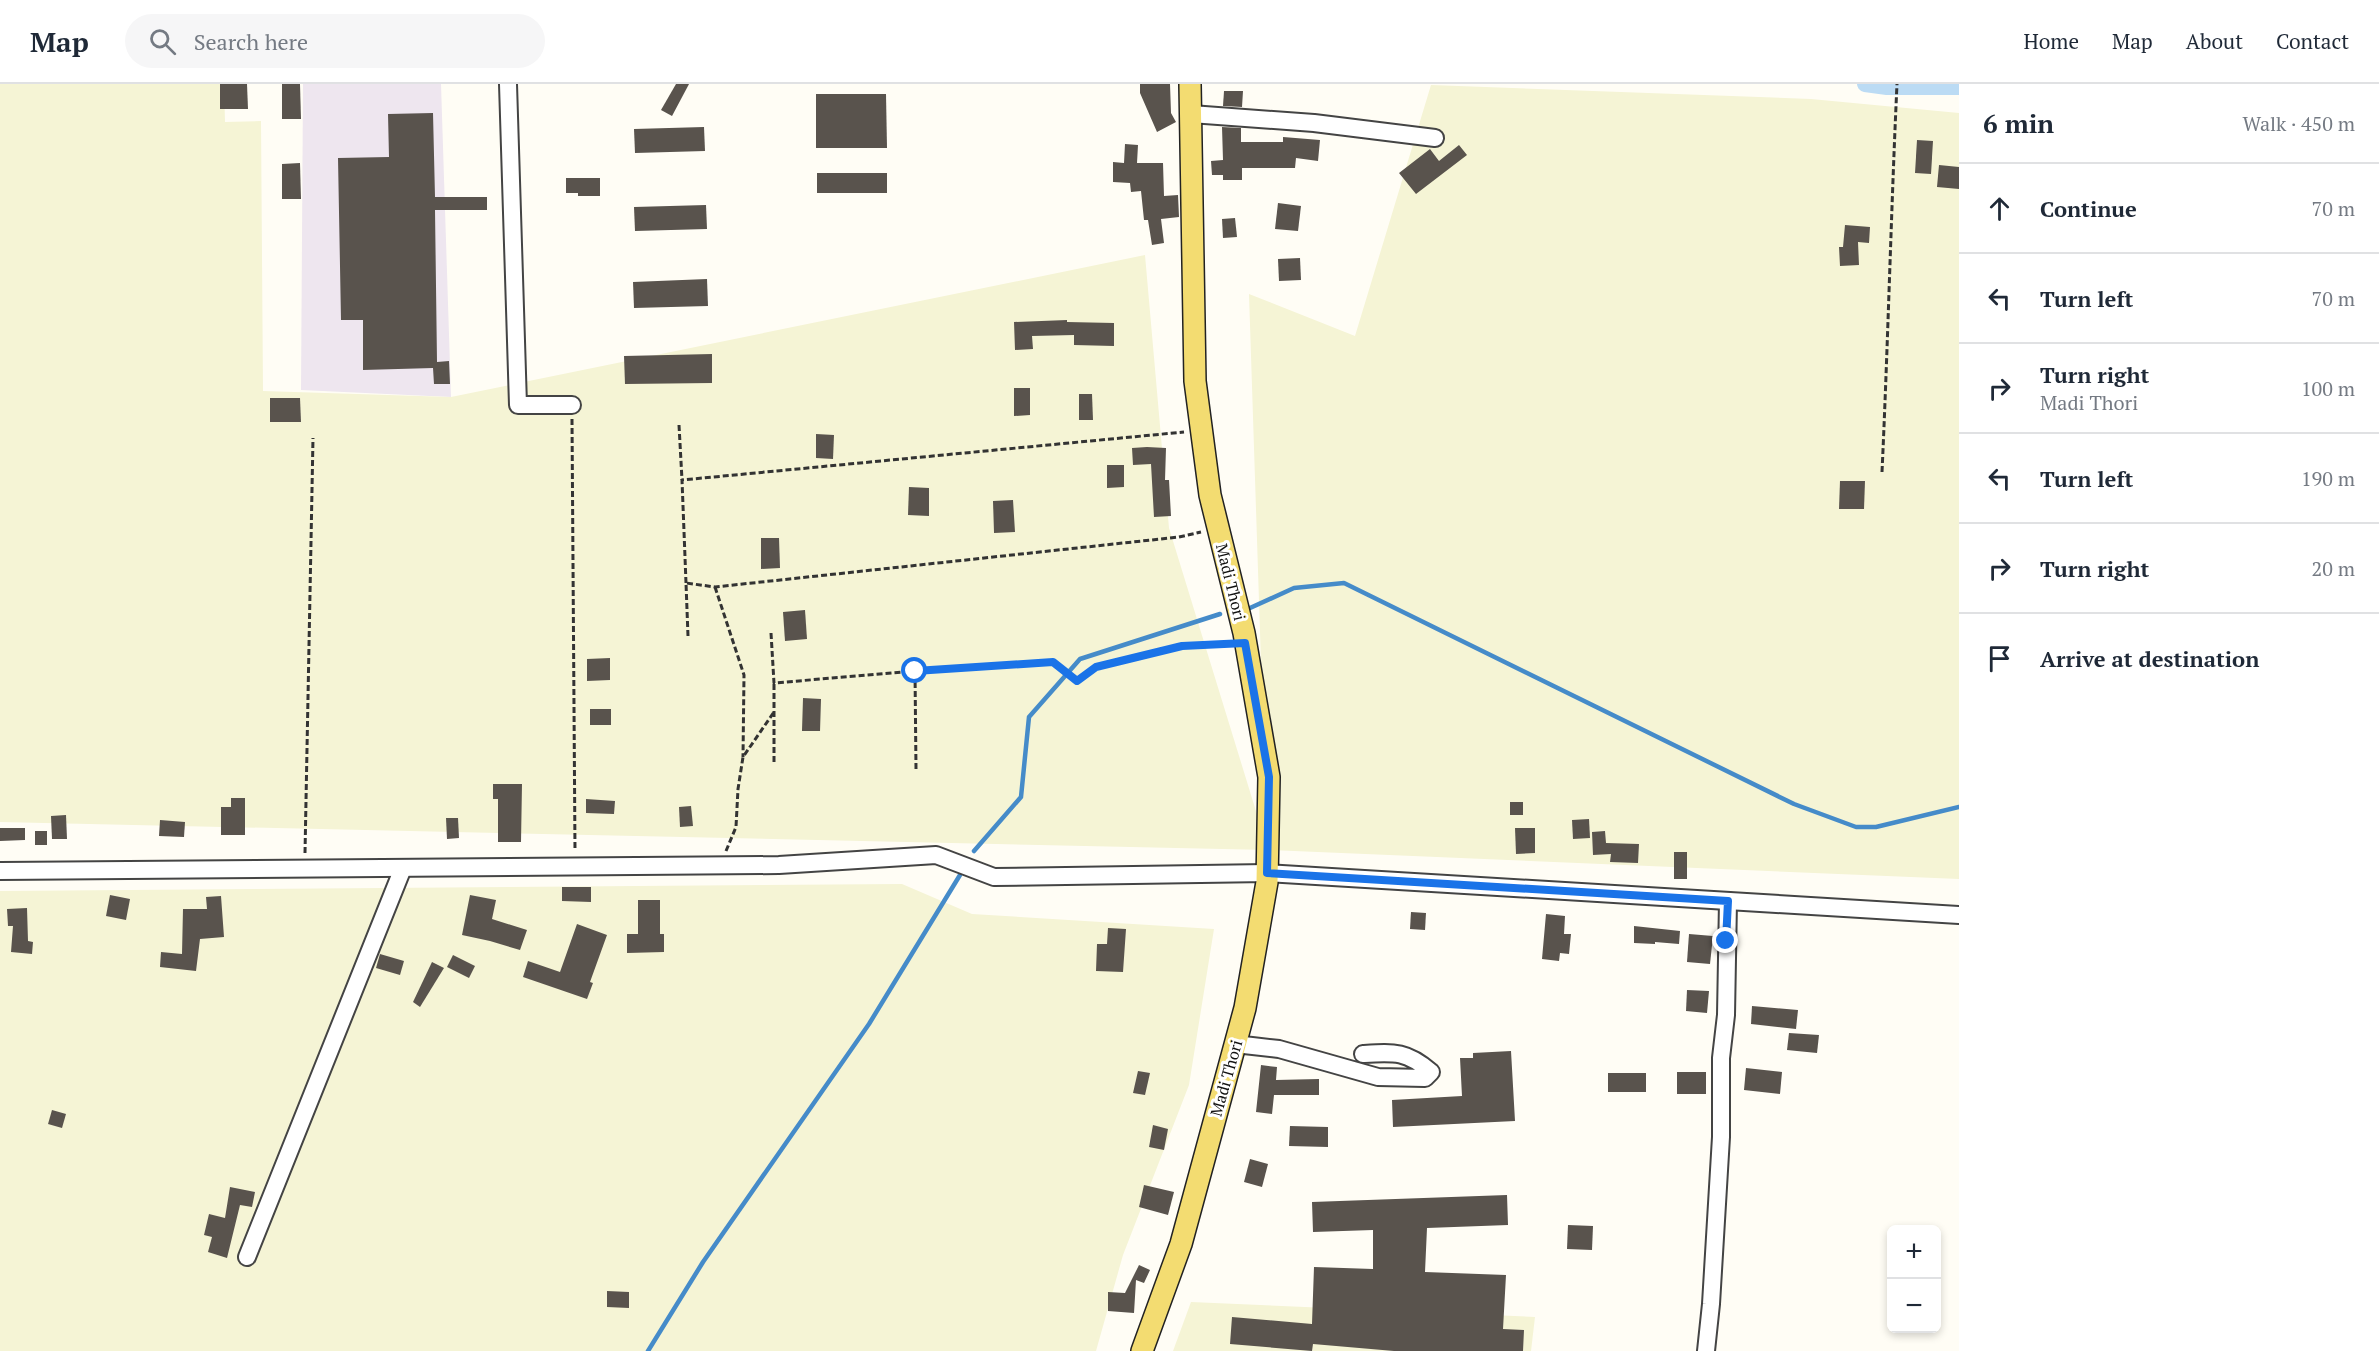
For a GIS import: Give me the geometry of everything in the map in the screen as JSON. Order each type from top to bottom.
[{"type":"main road","name":"Madi Thori","points":[[1142,1351],[1181,1244],[1245,1008],[1267,873],[1269,777],[1245,643],[1210,495],[1195,381],[1190,84]]},
{"type":"street","points":[[508,84],[518,405],[572,405]]},
{"type":"street","points":[[1191,114],[1314,123],[1435,138]]},
{"type":"street","points":[[0,870],[719,866],[779,865],[936,855],[994,877],[1267,873],[1959,915]]},
{"type":"street","points":[[247,1257],[402,868]]},
{"type":"street","points":[[1706,1351],[1721,1137],[1721,1076],[1726,1015],[1728,901]]},
{"type":"street","points":[[1235,1044],[1279,1049],[1378,1077],[1425,1078],[1431,1072],[1415,1058],[1388,1052],[1363,1054]]},
{"type":"path","points":[[1882,472],[1888,352],[1888,267],[1897,84]]},
{"type":"path","points":[[572,405],[575,858]]},
{"type":"path","points":[[679,425],[688,636]]},
{"type":"path","points":[[682,480],[1201,430]]},
{"type":"path","points":[[305,869],[312,438]]},
{"type":"path","points":[[686,583],[715,587],[1179,537],[1218,529]]},
{"type":"path","points":[[715,587],[744,675],[743,757],[736,826],[719,866]]},
{"type":"path","points":[[771,633],[774,683],[774,762]]},
{"type":"path","points":[[774,683],[1053,662],[1077,681],[1096,667],[1182,646],[1245,643]]},
{"type":"path","points":[[915,671],[916,769]]},
{"type":"path","points":[[743,757],[774,711]]},
{"type":"shaded area","points":[[303,84],[441,84],[451,397],[301,390]]},
{"type":"green space","points":[[0,84],[224,84],[225,122],[261,121],[263,391],[451,397],[1145,255],[1169,528],[1267,847],[1249,294],[1355,336],[1431,85],[1811,99],[1959,113],[1959,879],[1268,850],[0,822]]},
{"type":"green space","points":[[902,884],[972,914],[1214,929],[1189,1085],[1123,1255],[1096,1351],[0,1351],[0,891]]},
{"type":"green space","points":[[1191,1302],[1535,1317],[1531,1351],[1173,1351]]},
{"type":"building","points":[[220,84],[247,84],[248,109],[220,109]]},
{"type":"building","points":[[282,84],[300,84],[301,119],[282,119]]},
{"type":"building","points":[[676,84],[689,84],[672,116],[661,110]]},
{"type":"building","points":[[1140,84],[1170,84],[1171,113],[1176,122],[1157,132],[1140,93]]},
{"type":"building","points":[[1224,91],[1243,91],[1242,107],[1223,106]]},
{"type":"building","points":[[816,94],[886,94],[887,148],[816,148]]},
{"type":"building","points":[[433,113],[435,197],[487,197],[487,210],[435,210],[437,362],[449,361],[450,384],[434,384],[433,368],[363,370],[363,320],[341,320],[338,158],[389,157],[388,114]]},
{"type":"building","points":[[704,127],[705,151],[635,153],[634,129]]},
{"type":"building","points":[[1222,127],[1241,128],[1241,142],[1283,142],[1283,137],[1320,140],[1318,161],[1296,158],[1295,168],[1242,168],[1242,180],[1223,180],[1223,175],[1212,175],[1211,161],[1223,160]]},
{"type":"building","points":[[1917,140],[1933,141],[1931,174],[1915,173]]},
{"type":"building","points":[[1125,144],[1138,145],[1137,163],[1163,163],[1164,196],[1178,195],[1179,217],[1161,219],[1164,243],[1152,245],[1148,220],[1144,220],[1141,191],[1131,192],[1130,183],[1113,182],[1113,162],[1124,163]]},
{"type":"building","points":[[1459,145],[1467,155],[1416,194],[1399,173],[1430,149],[1439,161]]},
{"type":"building","points":[[300,163],[301,199],[282,199],[282,164]]},
{"type":"building","points":[[1939,165],[1959,167],[1959,189],[1937,187]]},
{"type":"building","points":[[817,173],[887,173],[887,193],[817,193]]},
{"type":"building","points":[[566,178],[600,178],[600,196],[578,196],[578,193],[566,193]]},
{"type":"building","points":[[1278,203],[1301,206],[1298,231],[1275,229]]},
{"type":"building","points":[[706,205],[707,229],[635,231],[634,207]]},
{"type":"building","points":[[1235,218],[1237,237],[1223,238],[1222,219]]},
{"type":"building","points":[[1845,225],[1870,227],[1869,243],[1858,242],[1859,265],[1840,266],[1839,247],[1843,247]]},
{"type":"building","points":[[1300,258],[1301,280],[1279,281],[1278,259]]},
{"type":"building","points":[[707,279],[708,306],[634,308],[633,282]]},
{"type":"building","points":[[1067,320],[1067,322],[1114,323],[1114,346],[1074,345],[1074,335],[1032,336],[1033,349],[1015,350],[1014,322]]},
{"type":"building","points":[[712,354],[712,383],[625,384],[624,356]]},
{"type":"building","points":[[1014,388],[1030,388],[1030,415],[1014,416]]},
{"type":"building","points":[[1079,394],[1092,394],[1093,420],[1079,420]]},
{"type":"building","points":[[270,398],[300,398],[301,422],[270,422]]},
{"type":"building","points":[[816,434],[834,435],[833,459],[816,458]]},
{"type":"building","points":[[1132,448],[1166,448],[1165,480],[1169,480],[1171,516],[1154,517],[1151,464],[1133,465]]},
{"type":"building","points":[[1107,465],[1124,465],[1124,487],[1107,488]]},
{"type":"building","points":[[1840,481],[1865,481],[1864,509],[1839,509]]},
{"type":"building","points":[[909,487],[929,488],[929,516],[908,515]]},
{"type":"building","points":[[1013,500],[1015,532],[994,533],[993,501]]},
{"type":"building","points":[[761,538],[779,538],[780,568],[761,569]]},
{"type":"building","points":[[805,610],[807,639],[785,641],[783,612]]},
{"type":"building","points":[[610,658],[610,680],[587,681],[587,659]]},
{"type":"building","points":[[803,698],[821,699],[820,731],[802,731]]},
{"type":"building","points":[[590,709],[611,709],[611,725],[590,725]]},
{"type":"building","points":[[493,784],[522,784],[521,842],[498,842],[498,799],[493,799]]},
{"type":"building","points":[[231,798],[245,798],[245,835],[221,835],[221,807],[231,807]]},
{"type":"building","points":[[586,799],[615,801],[614,814],[586,813]]},
{"type":"building","points":[[1510,802],[1523,802],[1523,815],[1510,815]]},
{"type":"building","points":[[691,806],[693,826],[680,827],[679,807]]},
{"type":"building","points":[[66,815],[67,839],[52,839],[51,816]]},
{"type":"building","points":[[446,818],[458,818],[459,838],[447,839]]},
{"type":"building","points":[[1589,819],[1590,838],[1573,839],[1572,820]]},
{"type":"building","points":[[160,820],[185,822],[184,837],[159,836]]},
{"type":"building","points":[[0,828],[25,828],[25,840],[0,841]]},
{"type":"building","points":[[1515,828],[1535,828],[1535,853],[1516,854]]},
{"type":"building","points":[[35,831],[47,831],[47,845],[35,845]]},
{"type":"building","points":[[1605,831],[1606,843],[1639,844],[1638,863],[1610,862],[1611,854],[1593,855],[1592,832]]},
{"type":"building","points":[[1674,852],[1687,852],[1687,879],[1674,879]]},
{"type":"building","points":[[562,887],[591,887],[591,902],[562,901]]},
{"type":"building","points":[[110,895],[130,899],[126,920],[106,916]]},
{"type":"building","points":[[470,895],[496,900],[492,919],[527,930],[520,950],[462,935]]},
{"type":"building","points":[[221,896],[224,937],[200,939],[196,971],[160,967],[161,952],[182,954],[183,909],[207,909],[206,897]]},
{"type":"building","points":[[638,900],[660,900],[660,934],[664,934],[664,952],[627,953],[627,934],[638,934]]},
{"type":"building","points":[[27,908],[28,941],[33,942],[32,954],[11,952],[13,926],[8,926],[7,909]]},
{"type":"building","points":[[1411,912],[1426,913],[1425,930],[1410,929]]},
{"type":"building","points":[[1546,914],[1565,916],[1564,934],[1571,934],[1569,954],[1560,953],[1559,961],[1542,959]]},
{"type":"building","points":[[577,924],[607,935],[590,982],[593,983],[587,999],[523,977],[528,961],[560,972]]},
{"type":"building","points":[[1634,926],[1680,931],[1679,944],[1634,943]]},
{"type":"building","points":[[1108,928],[1126,929],[1123,972],[1096,971],[1097,944],[1107,944]]},
{"type":"building","points":[[1689,934],[1713,936],[1710,964],[1687,962]]},
{"type":"building","points":[[380,954],[404,961],[400,975],[376,968]]},
{"type":"building","points":[[453,955],[475,966],[469,978],[447,967]]},
{"type":"building","points":[[432,962],[444,968],[420,1007],[413,1002]]},
{"type":"building","points":[[1687,990],[1709,991],[1707,1013],[1686,1011]]},
{"type":"building","points":[[1752,1006],[1798,1010],[1796,1029],[1751,1024]]},
{"type":"building","points":[[1789,1033],[1819,1035],[1817,1053],[1787,1050]]},
{"type":"building","points":[[1511,1051],[1515,1121],[1393,1127],[1392,1100],[1462,1096],[1460,1058],[1473,1058],[1473,1053]]},
{"type":"building","points":[[1261,1065],[1277,1067],[1276,1080],[1319,1079],[1319,1095],[1274,1095],[1272,1114],[1256,1112]]},
{"type":"building","points":[[1746,1068],[1782,1072],[1780,1094],[1744,1090]]},
{"type":"building","points":[[1138,1071],[1150,1073],[1145,1095],[1133,1093]]},
{"type":"building","points":[[1677,1072],[1706,1072],[1706,1094],[1677,1094]]},
{"type":"building","points":[[1608,1073],[1646,1073],[1646,1092],[1608,1092]]},
{"type":"building","points":[[52,1110],[66,1114],[62,1128],[48,1124]]},
{"type":"building","points":[[1153,1125],[1168,1129],[1164,1150],[1149,1147]]},
{"type":"building","points":[[1290,1126],[1328,1127],[1328,1147],[1289,1146]]},
{"type":"building","points":[[1250,1159],[1268,1164],[1262,1187],[1244,1182]]},
{"type":"building","points":[[1144,1185],[1174,1192],[1168,1215],[1139,1207]]},
{"type":"building","points":[[230,1187],[255,1192],[252,1207],[240,1205],[227,1258],[208,1252],[212,1237],[204,1235],[209,1214],[225,1218]]},
{"type":"building","points":[[1507,1195],[1508,1225],[1427,1228],[1425,1272],[1506,1275],[1503,1329],[1524,1330],[1523,1351],[1394,1351],[1313,1344],[1312,1351],[1230,1344],[1232,1317],[1312,1324],[1314,1267],[1373,1269],[1373,1230],[1313,1232],[1312,1202]]},
{"type":"building","points":[[1568,1225],[1593,1226],[1592,1250],[1567,1249]]},
{"type":"building","points":[[1139,1265],[1150,1270],[1144,1283],[1136,1280],[1134,1313],[1108,1311],[1108,1292],[1125,1293]]},
{"type":"building","points":[[607,1291],[629,1292],[629,1308],[607,1307]]},
{"type":"waterway","points":[[1865,84],[1887,87],[1959,87]]},
{"type":"waterway","points":[[1250,608],[1294,588],[1344,583],[1794,804],[1856,827],[1876,827],[1959,807]]},
{"type":"waterway","points":[[974,851],[1021,797],[1029,717],[1080,659],[1220,614]]},
{"type":"waterway","points":[[648,1351],[703,1262],[869,1024],[960,875]]},
{"type":"route","points":[[915,671],[1053,662],[1077,681],[1096,667],[1182,646],[1245,643],[1269,777],[1267,873],[1728,901],[1726,941]]}]
